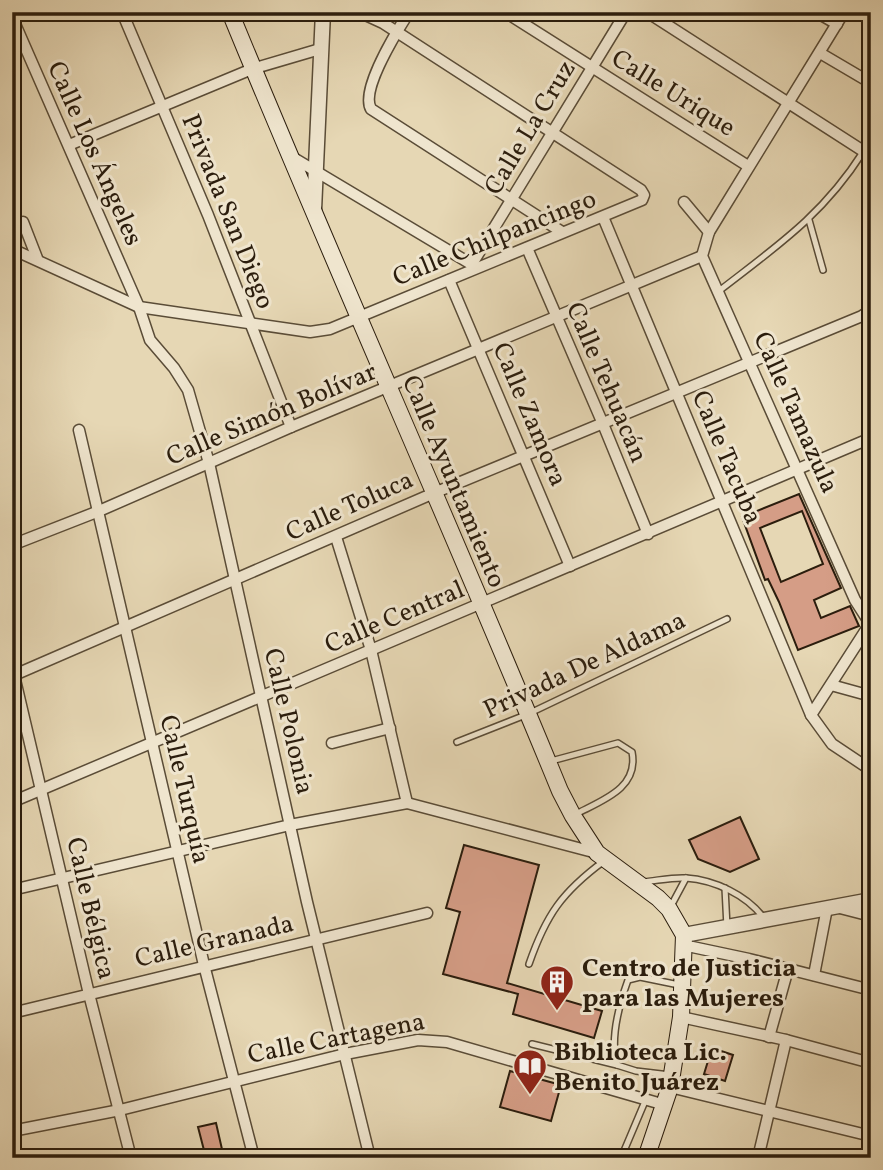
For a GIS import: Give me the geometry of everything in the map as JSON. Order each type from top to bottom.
[{"type":"main road","name":"Calle Ayuntamiento","points":[[230,12],[357,317],[573,816],[602,856],[640,883],[669,909],[683,940]]},
{"type":"main road","points":[[651,1157],[671,1081],[681,1017],[683,940]]},
{"type":"street","name":"Privada San Diego","points":[[122,12],[208,215],[291,427]]},
{"type":"street","points":[[314,211],[323,12]]},
{"type":"street","points":[[359,12],[396,32],[552,133]]},
{"type":"street","points":[[409,12],[396,32],[379,69],[368,100],[371,110],[562,232]]},
{"type":"street","name":"Calle Urique","points":[[505,12],[748,166]]},
{"type":"street","name":"Calle La Cruz","points":[[475,266],[512,199],[626,12]]},
{"type":"street","points":[[647,12],[867,154]]},
{"type":"street","points":[[816,12],[837,24]]},
{"type":"street","points":[[702,256],[709,232],[844,12]]},
{"type":"street","name":"Calle Los Ángeles","points":[[12,17],[139,307]]},
{"type":"street","points":[[68,145],[252,69],[320,49]]},
{"type":"street","points":[[820,53],[871,83]]},
{"type":"street","name":"Calle Chilpancingo","points":[[12,249],[37,258],[139,307],[310,332],[330,329],[449,280],[475,266],[640,202],[644,195],[641,190],[552,133]]},
{"type":"street","points":[[292,157],[475,266]]},
{"type":"street","points":[[684,202],[709,232]]},
{"type":"street","name":"Calle Tacuba","points":[[603,217],[811,715],[832,744],[871,769]]},
{"type":"street","points":[[23,222],[37,258]]},
{"type":"street","name":"Calle Tehuacán","points":[[527,248],[648,534]]},
{"type":"street","name":"Calle Simón Bolívar","points":[[12,545],[99,511],[291,427],[702,256]]},
{"type":"street","name":"Calle Tamazula","points":[[702,256],[855,600],[870,624]]},
{"type":"street","name":"Calle Zamora","points":[[449,280],[570,566]]},
{"type":"street","name":"Calle Polonia","points":[[139,307],[150,340],[182,378],[188,390],[209,464],[307,902],[370,1158]]},
{"type":"street","name":"Calle Toluca","points":[[13,673],[126,628],[434,493],[868,316]]},
{"type":"street","name":"Calle Turquía","points":[[79,430],[204,965],[254,1158]]},
{"type":"street","name":"Calle Central","points":[[12,803],[871,438]]},
{"type":"street","points":[[336,537],[372,650],[407,803]]},
{"type":"street","points":[[811,715],[870,624]]},
{"type":"street","name":"Calle Bélgica","points":[[13,673],[131,1158]]},
{"type":"street","points":[[831,685],[871,696]]},
{"type":"street","points":[[332,743],[390,728]]},
{"type":"street","points":[[12,890],[290,825],[407,803],[602,856]]},
{"type":"street","points":[[683,940],[727,927],[871,900]]},
{"type":"street","points":[[832,907],[871,916]]},
{"type":"street","points":[[814,975],[832,907]]},
{"type":"street","name":"Calle Granada","points":[[12,1013],[427,913]]},
{"type":"street","points":[[683,940],[871,990]]},
{"type":"street","points":[[769,1037],[788,969]]},
{"type":"street","points":[[681,1017],[786,1040],[871,1063]]},
{"type":"street","name":"Calle Cartagena","points":[[12,1131],[120,1110],[234,1080],[418,1040],[447,1042],[665,1105]]},
{"type":"street","points":[[758,1158],[786,1040]]},
{"type":"street","points":[[671,1081],[770,1111],[871,1136]]},
{"type":"lane","points":[[719,291],[809,220],[867,154]]},
{"type":"lane","points":[[809,220],[823,270]]},
{"type":"lane","name":"Privada De Aldama","points":[[457,742],[528,714],[727,619]]},
{"type":"lane","points":[[548,762],[618,743],[632,751],[635,766],[628,780],[608,797],[573,816]]},
{"type":"lane","points":[[529,964],[540,933],[562,897],[602,856]]},
{"type":"lane","points":[[669,909],[686,878]]},
{"type":"lane","points":[[640,883],[686,878],[724,888],[752,904],[765,920]]},
{"type":"lane","points":[[724,888],[727,927]]},
{"type":"lane","points":[[617,1065],[613,1052],[622,997],[628,980],[640,977],[682,986]]},
{"type":"lane","points":[[532,1044],[671,1081]]},
{"type":"lane","points":[[621,1158],[646,1099]]},
{"type":"building","points":[[799,494],[841,588],[814,600],[821,618],[850,606],[859,626],[798,650],[779,602],[768,579],[765,580],[742,517]],"holes":[[[802,511],[823,564],[781,582],[760,528]]]},
{"type":"building","points":[[740,817],[759,859],[730,872],[698,859],[689,840]]},
{"type":"building","points":[[464,845],[539,865],[507,983],[602,1011],[594,1038],[513,1014],[518,994],[443,974],[460,912],[446,908]]},
{"type":"building","points":[[712,1048],[733,1055],[725,1081],[704,1074]]},
{"type":"building","name":"Biblioteca Lic. Benito Juárez","points":[[510,1071],[561,1085],[551,1121],[500,1107]]},
{"type":"building","points":[[216,1123],[224,1158],[206,1158],[198,1127]]},
{"type":"place","name":"Centro de Justicia para las Mujeres","points":[[557,1012]]},
{"type":"place","name":"Biblioteca Lic. Benito Juárez","points":[[530,1096]]}]
